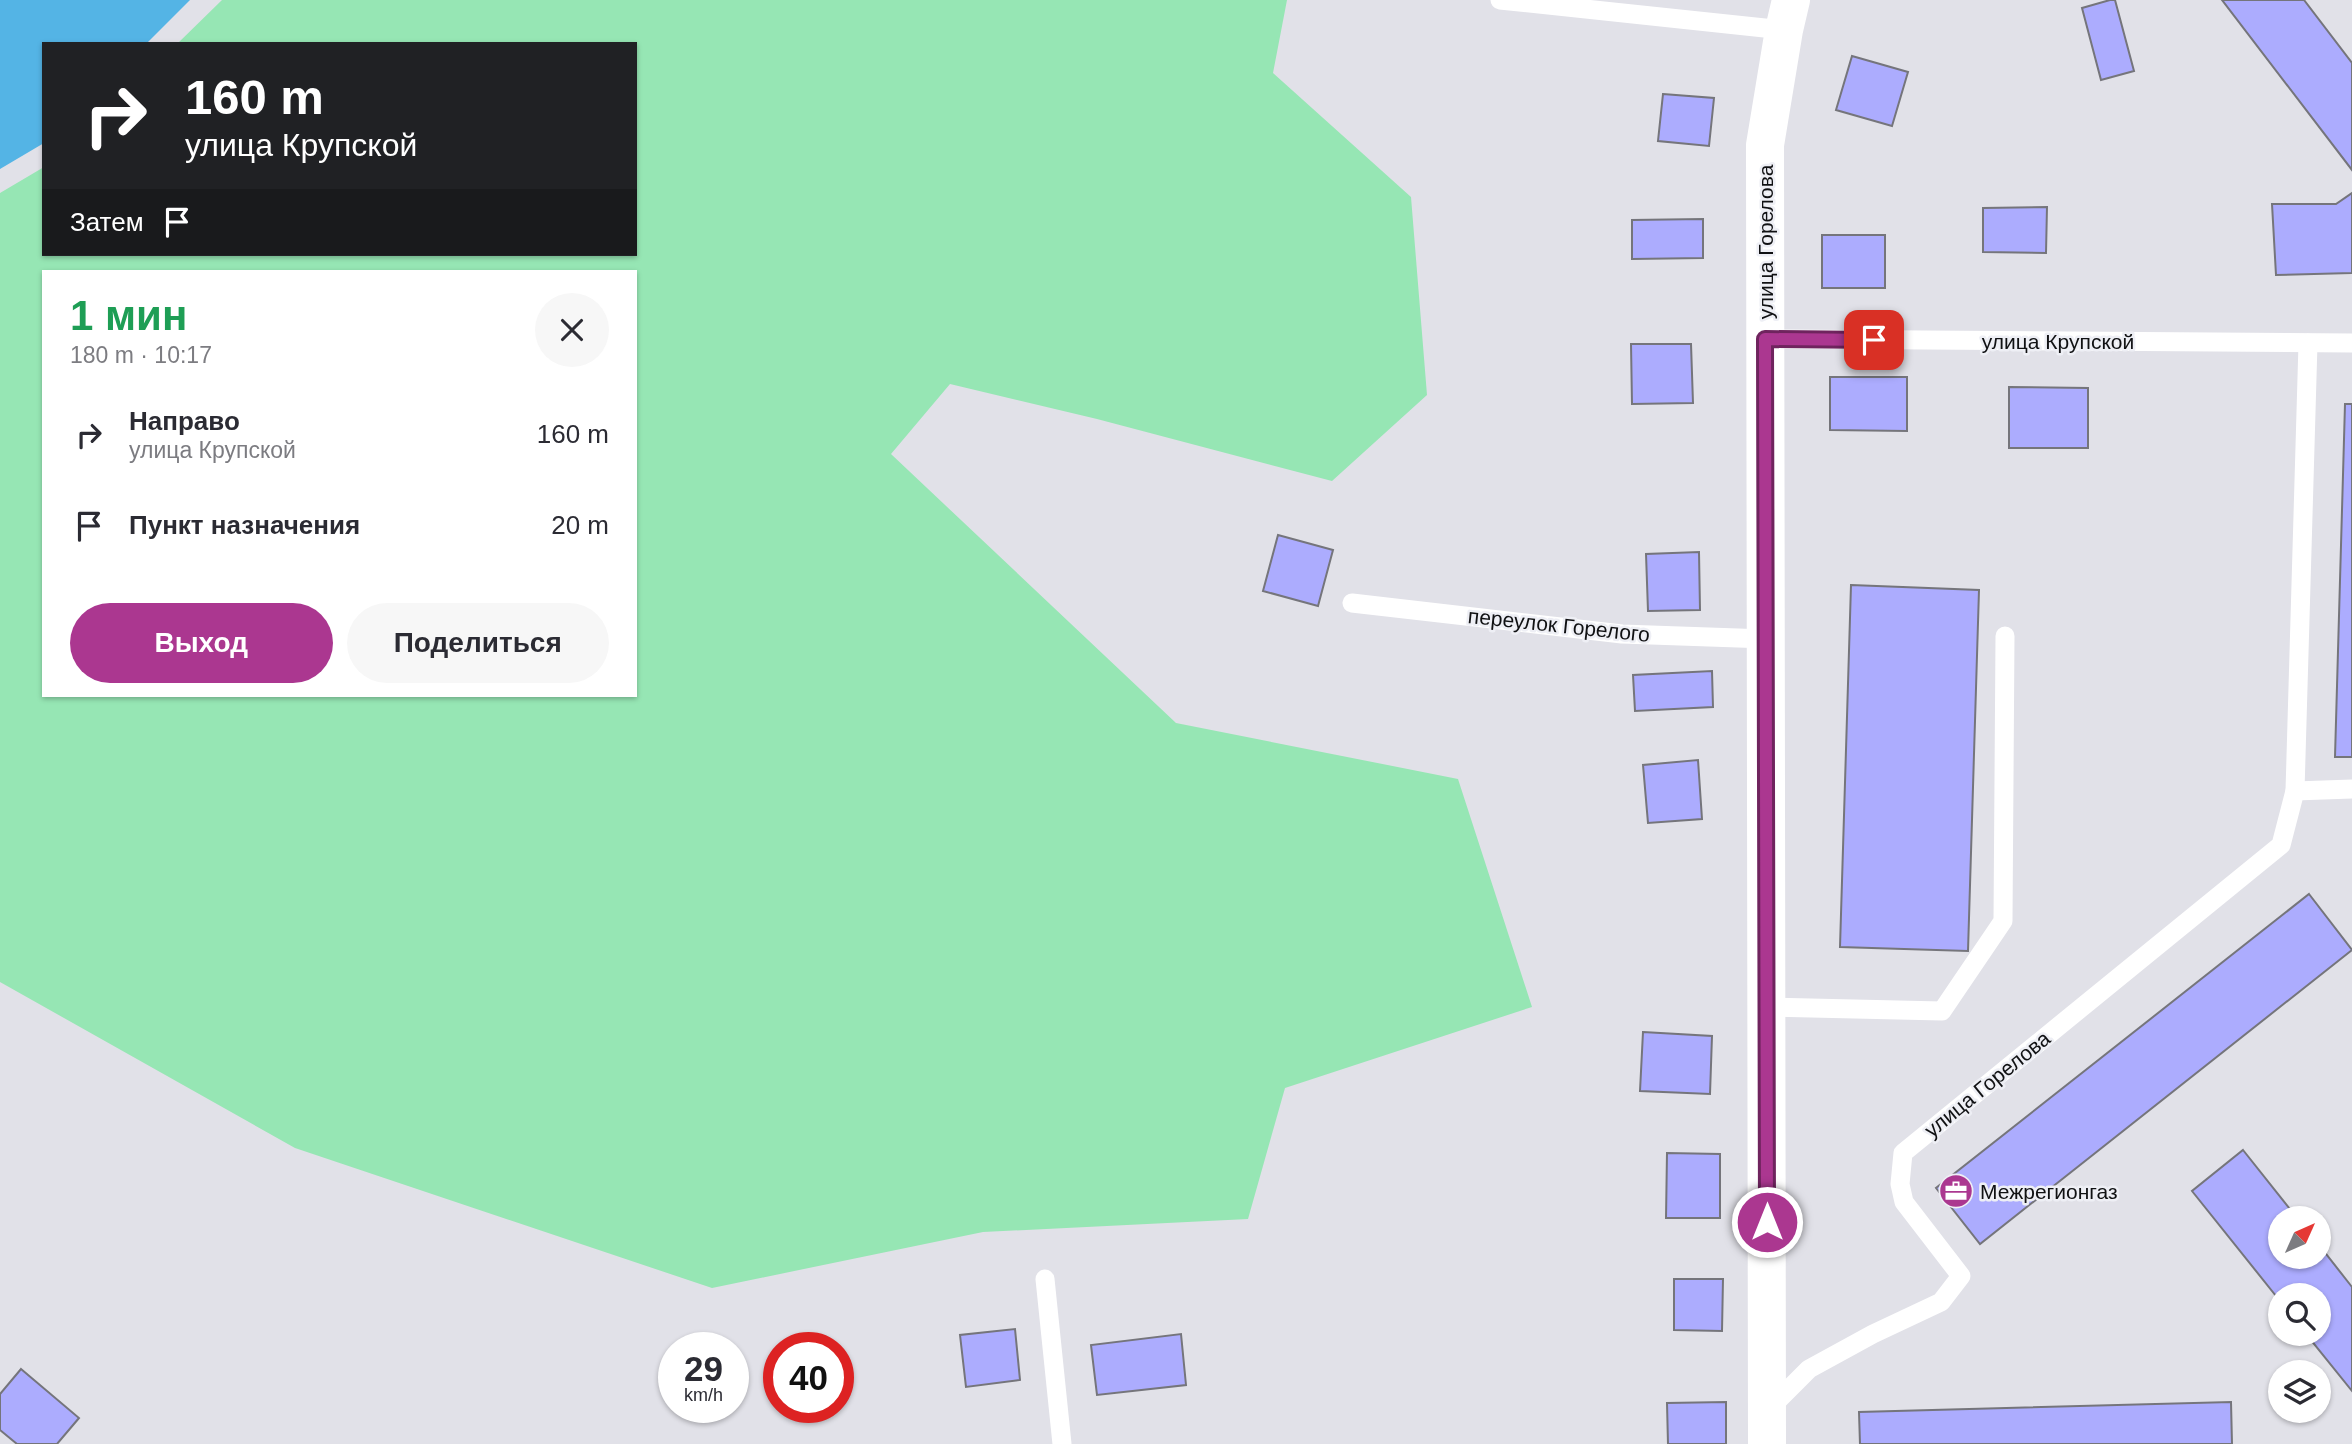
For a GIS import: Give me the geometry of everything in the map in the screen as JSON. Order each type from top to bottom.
[{"type":"street","name":"улица Горелова","points":[[1767,1427],[1765,145],[1787,15]]},
{"type":"lane","points":[[1500,0],[1787,15]]},
{"type":"lane","name":"улица Крупской","points":[[1765,339],[2352,343]]},
{"type":"lane","points":[[2308,343],[2295,791],[2352,789]]},
{"type":"lane","name":"переулок Горелого","points":[[1352,603],[1622,634],[1766,639]]},
{"type":"lane","points":[[1767,1007],[1942,1012],[2003,921],[2005,636]]},
{"type":"lane","name":"улица Горелова","points":[[1767,1427],[1810,1369],[1872,1334],[1941,1302],[1961,1276],[1904,1202],[1900,1184],[1903,1153],[2281,845],[2295,791]]},
{"type":"lane","points":[[1045,1279],[1062,1444]]},
{"type":"green space","points":[[222,0],[1287,0],[1273,73],[1411,197],[1427,395],[1332,481],[1097,419],[950,384],[891,454],[1176,723],[1458,779],[1532,1007],[1285,1088],[1248,1219],[983,1232],[712,1288],[295,1148],[0,982],[0,193],[42,168],[42,256],[637,256],[637,42],[179,42]]},
{"type":"water","points":[[0,0],[190,0],[148,42],[42,42],[42,144],[0,169]]},
{"type":"building","points":[[2115,0],[2134,71],[2101,80],[2082,8]]},
{"type":"building","points":[[2222,0],[2304,0],[2352,63],[2352,170]]},
{"type":"building","points":[[1852,56],[1908,72],[1892,126],[1836,110]]},
{"type":"building","points":[[1663,94],[1714,98],[1709,146],[1658,141]]},
{"type":"building","points":[[2352,193],[2352,273],[2276,275],[2272,204],[2336,204]]},
{"type":"building","points":[[2047,207],[2046,253],[1983,252],[1983,208]]},
{"type":"building","points":[[1703,219],[1703,258],[1632,259],[1632,220]]},
{"type":"building","points":[[1822,235],[1885,235],[1885,288],[1822,288]]},
{"type":"building","points":[[1631,344],[1691,344],[1693,403],[1632,404]]},
{"type":"building","points":[[1830,377],[1907,377],[1907,431],[1830,430]]},
{"type":"building","points":[[2009,387],[2088,388],[2088,448],[2009,448]]},
{"type":"building","points":[[2345,404],[2352,404],[2352,757],[2335,757]]},
{"type":"building","points":[[1278,535],[1333,550],[1318,606],[1263,591]]},
{"type":"building","points":[[1699,552],[1700,610],[1648,611],[1646,554]]},
{"type":"building","points":[[1851,585],[1979,590],[1968,951],[1840,947]]},
{"type":"building","points":[[1712,671],[1713,707],[1635,711],[1633,675]]},
{"type":"building","points":[[1698,760],[1702,819],[1648,823],[1643,765]]},
{"type":"building","points":[[2309,894],[2352,950],[1980,1244],[1936,1188]]},
{"type":"building","points":[[1643,1032],[1712,1036],[1710,1094],[1640,1091]]},
{"type":"building","points":[[2243,1150],[2287,1206],[2268,1206],[2268,1269],[2331,1269],[2331,1260],[2352,1287],[2352,1391],[2331,1365],[2331,1360],[2327,1360],[2316,1346],[2331,1346],[2331,1283],[2268,1283],[2268,1286],[2192,1191]]},
{"type":"building","points":[[1667,1153],[1720,1154],[1720,1218],[1666,1218]]},
{"type":"building","points":[[1674,1279],[1723,1279],[1722,1331],[1674,1330]]},
{"type":"building","points":[[1015,1329],[1020,1380],[966,1387],[960,1335]]},
{"type":"building","points":[[1181,1334],[1186,1385],[1097,1395],[1091,1345]]},
{"type":"building","points":[[21,1369],[79,1418],[57,1444],[17,1444],[0,1430],[0,1394]]},
{"type":"building","points":[[1726,1402],[1726,1444],[1668,1444],[1667,1403]]},
{"type":"building","points":[[2231,1402],[2232,1444],[1860,1444],[1859,1412]]},
{"type":"place","name":"Межрегионгаз","points":[[1956,1191]]},
{"type":"route","points":[[1767,1222],[1765,339],[1874,340]]}]
